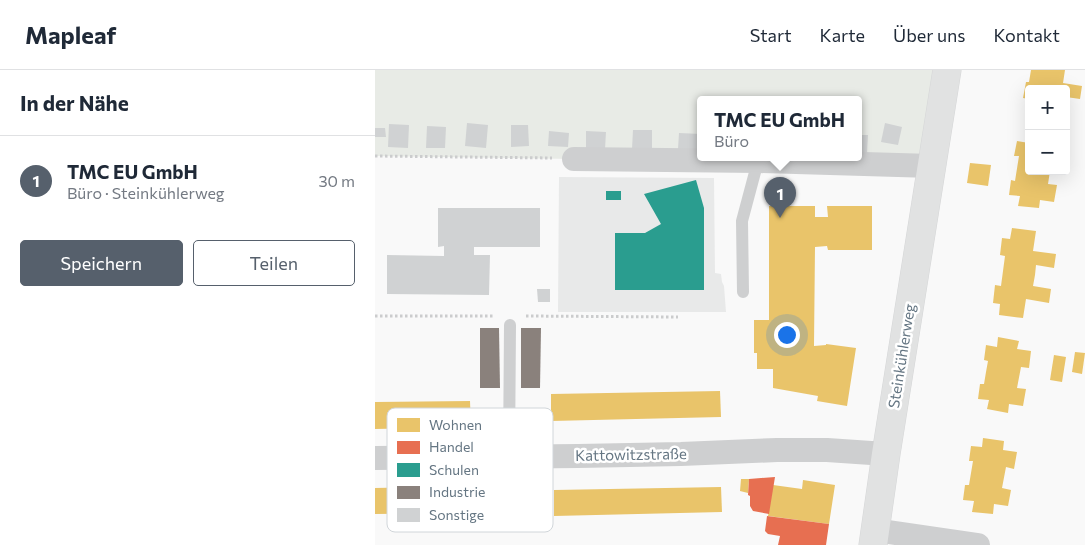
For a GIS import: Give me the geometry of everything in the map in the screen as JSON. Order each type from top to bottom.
[{"type":"street","name":"Steinkühlerweg","points":[[874,538],[947,70]]},
{"type":"street","points":[[574,159],[697,160]]},
{"type":"street","points":[[757,161],[932,166]]},
{"type":"street","name":"Kattowitzstraße","points":[[553,455],[777,450],[827,450],[886,454]]},
{"type":"street","points":[[874,538],[978,545]]},
{"type":"lane","points":[[743,292],[742,221],[757,161]]},
{"type":"lane","points":[[509,408],[510,325]]},
{"type":"path","points":[[375,156],[574,159]]},
{"type":"shaded area","points":[[375,70],[947,70],[932,166],[375,156]]},
{"type":"shaded area","points":[[559,177],[714,178],[715,273],[721,274],[726,312],[558,312]]},
{"type":"building: Wohnen","points":[[1031,70],[1065,70],[1063,83],[1082,86],[1080,99],[1070,98],[1070,85],[1025,85],[1026,82],[1029,82]]},
{"type":"building: Wohnen","points":[[1017,141],[1025,142],[1025,175],[1049,175],[1048,184],[1057,185],[1054,202],[1040,200],[1039,208],[1018,206],[1020,196],[1009,195],[1011,180],[1015,181],[1019,156],[1014,156]]},
{"type":"building: Wohnen","points":[[970,163],[991,165],[988,186],[967,183]]},
{"type":"building: Wohnen","points":[[769,206],[815,206],[815,217],[828,217],[827,206],[872,206],[872,250],[828,250],[827,246],[815,247],[814,346],[826,344],[856,348],[847,406],[817,401],[818,396],[773,388],[773,369],[757,369],[757,353],[754,353],[754,320],[769,320]]},
{"type":"building: Wohnen","points":[[1012,228],[1036,231],[1033,251],[1056,254],[1054,268],[1036,265],[1033,286],[1051,289],[1049,303],[1026,299],[1023,318],[999,315],[1000,304],[993,303],[995,285],[1001,286],[1005,256],[1000,255],[1002,238],[1010,239]]},
{"type":"building: Wohnen","points":[[998,337],[1019,341],[1017,349],[1031,351],[1029,368],[1021,367],[1017,388],[1026,389],[1023,406],[1009,404],[1008,413],[987,409],[989,400],[978,399],[980,384],[984,384],[988,361],[984,360],[986,345],[997,347]]},
{"type":"building: Wohnen","points":[[1075,352],[1085,353],[1082,374],[1072,372]]},
{"type":"building: Wohnen","points":[[1054,355],[1066,357],[1062,382],[1050,380]]},
{"type":"building: Wohnen","points":[[720,391],[721,417],[553,421],[551,394]]},
{"type":"building: Wohnen","points":[[470,401],[470,408],[387,408],[387,429],[375,429],[375,402]]},
{"type":"building: Wohnen","points":[[983,438],[1004,441],[1003,450],[1017,452],[1014,469],[1006,467],[1002,488],[1011,490],[1008,506],[994,504],[993,514],[972,512],[974,501],[963,500],[965,485],[969,485],[973,461],[969,461],[971,446],[982,447]]},
{"type":"building: Wohnen","points":[[741,479],[749,479],[748,493],[740,491]]},
{"type":"building: Wohnen","points":[[803,480],[835,485],[829,524],[768,516],[773,485],[802,489]]},
{"type":"building: Wohnen","points":[[721,487],[722,512],[554,516],[554,490]]},
{"type":"building: Wohnen","points":[[375,488],[387,488],[387,514],[375,514]]},
{"type":"building: Handel","points":[[775,477],[769,514],[753,511],[750,506],[750,496],[748,495],[749,479]]},
{"type":"building: Handel","points":[[767,516],[829,524],[826,545],[778,545],[780,536],[768,534],[765,531]]},
{"type":"building: Schulen","points":[[696,180],[704,208],[704,290],[615,290],[615,233],[645,233],[661,224],[644,194]]},
{"type":"building: Schulen","points":[[606,191],[621,191],[621,200],[606,200]]},
{"type":"building: Industrie","points":[[480,328],[499,328],[500,388],[480,388]]},
{"type":"building: Industrie","points":[[521,328],[541,328],[540,388],[521,388]]},
{"type":"building: Sonstige","points":[[467,123],[488,125],[486,148],[465,146]]},
{"type":"building: Sonstige","points":[[885,123],[902,127],[898,145],[881,142]]},
{"type":"building: Sonstige","points":[[389,124],[409,125],[408,148],[388,147]]},
{"type":"building: Sonstige","points":[[511,125],[528,125],[529,146],[511,147]]},
{"type":"building: Sonstige","points":[[427,126],[446,127],[445,148],[426,148]]},
{"type":"building: Sonstige","points":[[375,128],[385,128],[386,137],[375,137]]},
{"type":"building: Sonstige","points":[[633,130],[652,130],[652,149],[632,149]]},
{"type":"building: Sonstige","points":[[549,131],[569,133],[568,147],[548,146]]},
{"type":"building: Sonstige","points":[[586,131],[606,132],[605,149],[586,148]]},
{"type":"building: Sonstige","points":[[679,133],[697,134],[697,151],[678,149]]},
{"type":"building: Sonstige","points":[[862,135],[868,135],[867,153],[862,152]]},
{"type":"building: Sonstige","points":[[438,208],[540,208],[540,247],[474,247],[474,255],[490,255],[489,295],[387,294],[387,255],[444,256],[444,246],[438,247]]},
{"type":"building: Sonstige","points":[[537,289],[550,289],[550,302],[538,302]]},
{"type":"place","name":"TMC EU GmbH","points":[[780,218]]}]
